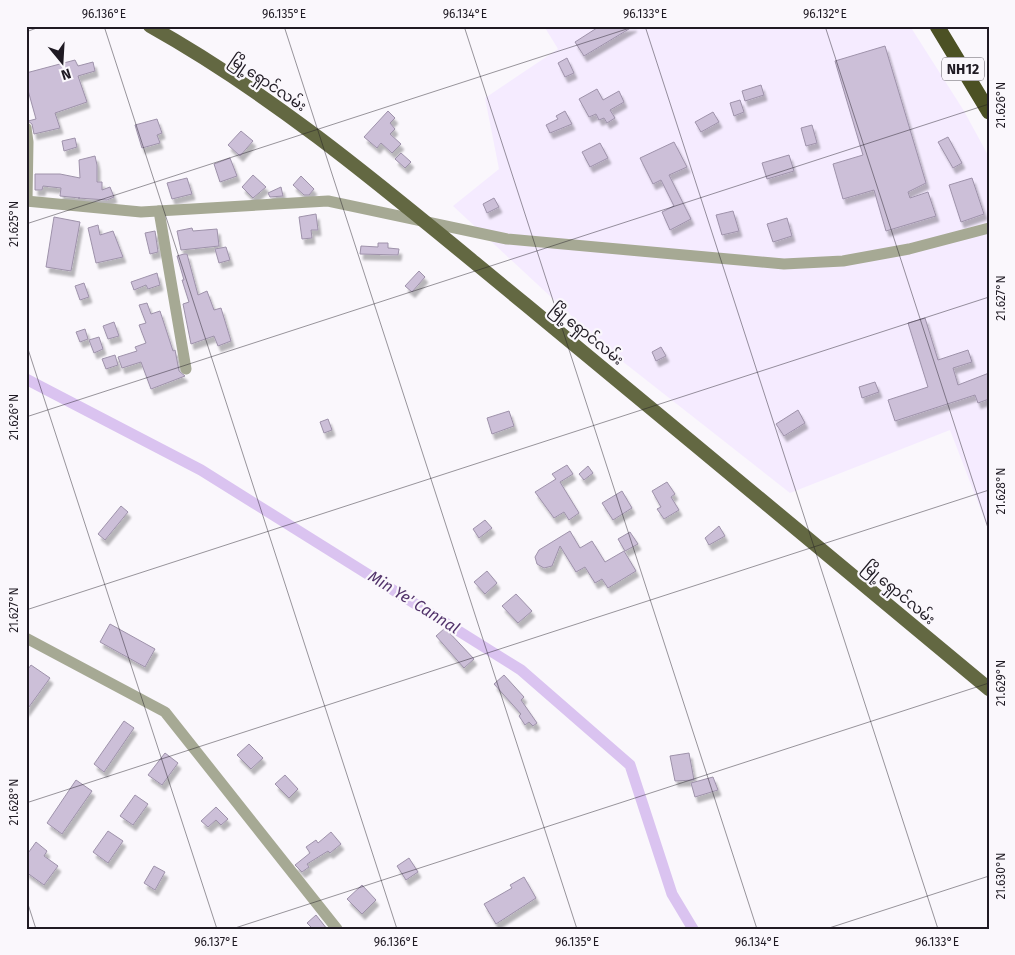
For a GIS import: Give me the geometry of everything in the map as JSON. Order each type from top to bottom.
[{"type":"highway","name":"NH12","points":[[937,26],[989,112]]},
{"type":"main road","name":"မြို့ရှောင်လမ်း","points":[[150,26],[288,114],[426,223],[989,689]]},
{"type":"street","points":[[26,128],[28,142],[27,201],[141,212],[328,201],[507,239],[784,264],[843,261],[909,249],[989,228]]},
{"type":"street","points":[[159,211],[186,369]]},
{"type":"street","points":[[26,638],[165,712],[337,929]]},
{"type":"shaded area","points":[[544,26],[910,26],[964,111],[989,157],[989,531],[950,430],[790,493],[608,350],[453,206],[499,169],[485,98],[558,49]]},
{"type":"building","points":[[600,26],[634,26],[584,56],[575,42]]},
{"type":"building","points":[[885,46],[926,183],[908,192],[910,198],[928,192],[936,216],[886,231],[874,190],[843,199],[833,164],[863,155],[835,61]]},
{"type":"building","points":[[567,58],[574,73],[565,77],[558,63]]},
{"type":"building","points":[[75,60],[78,66],[93,62],[95,71],[78,76],[87,102],[55,113],[60,128],[34,134],[32,124],[28,121],[36,119],[26,83],[26,73]]},
{"type":"building","points":[[761,85],[764,95],[745,101],[742,91]]},
{"type":"building","points":[[597,89],[603,100],[619,91],[624,102],[610,110],[615,118],[607,123],[604,118],[599,120],[596,114],[589,117],[579,99]]},
{"type":"building","points":[[740,100],[744,112],[734,116],[730,103]]},
{"type":"building","points":[[388,111],[395,118],[390,123],[395,129],[390,134],[401,144],[392,153],[381,143],[377,148],[364,137]]},
{"type":"building","points":[[565,111],[572,124],[550,133],[546,125],[558,119],[556,116]]},
{"type":"building","points":[[713,112],[719,122],[701,132],[695,122]]},
{"type":"building","points":[[157,119],[162,133],[157,135],[160,143],[142,148],[135,125]]},
{"type":"building","points":[[812,125],[817,143],[806,146],[801,128]]},
{"type":"building","points":[[241,131],[253,141],[240,156],[228,145]]},
{"type":"building","points":[[948,137],[962,163],[953,168],[938,142]]},
{"type":"building","points":[[75,138],[77,147],[64,151],[62,141]]},
{"type":"building","points":[[674,142],[687,167],[669,175],[691,219],[670,230],[662,212],[674,206],[661,180],[653,184],[640,158]]},
{"type":"building","points":[[600,143],[608,158],[590,167],[582,152]]},
{"type":"building","points":[[401,153],[411,162],[405,168],[395,159]]},
{"type":"building","points":[[789,155],[794,171],[767,179],[762,163]]},
{"type":"building","points":[[95,156],[97,182],[102,182],[102,190],[110,187],[114,197],[107,200],[60,196],[61,188],[43,186],[42,190],[35,190],[35,174],[60,174],[80,178],[79,160]]},
{"type":"building","points":[[230,158],[237,176],[220,182],[214,164]]},
{"type":"building","points":[[253,175],[266,187],[253,198],[242,187]]},
{"type":"building","points":[[301,176],[314,189],[309,195],[304,195],[293,185]]},
{"type":"building","points":[[187,178],[192,194],[172,199],[167,183]]},
{"type":"building","points":[[972,178],[984,214],[961,222],[949,185]]},
{"type":"building","points":[[281,187],[283,196],[270,197],[268,193]]},
{"type":"building","points":[[494,198],[499,207],[487,213],[483,204]]},
{"type":"building","points":[[733,211],[739,231],[722,235],[716,215]]},
{"type":"building","points":[[316,214],[318,230],[311,230],[312,238],[302,239],[299,217]]},
{"type":"building","points":[[54,217],[80,222],[71,271],[46,267]]},
{"type":"building","points":[[787,218],[792,236],[773,242],[767,224]]},
{"type":"building","points":[[98,225],[100,235],[113,231],[123,257],[96,263],[88,228]]},
{"type":"building","points":[[192,228],[193,231],[217,229],[219,246],[181,250],[177,231]]},
{"type":"building","points":[[155,231],[158,252],[150,254],[145,233]]},
{"type":"building","points":[[378,243],[388,243],[388,248],[399,249],[398,255],[360,254],[361,246],[378,247]]},
{"type":"building","points":[[226,247],[230,260],[219,263],[215,249]]},
{"type":"building","points":[[187,254],[198,295],[207,291],[214,310],[221,308],[231,341],[218,346],[214,336],[191,344],[183,304],[189,302],[177,256]]},
{"type":"building","points":[[419,271],[425,277],[412,292],[405,286]]},
{"type":"building","points":[[157,273],[160,285],[148,289],[146,285],[134,290],[131,282]]},
{"type":"building","points":[[84,283],[89,297],[80,300],[75,286]]},
{"type":"building","points":[[147,303],[151,314],[160,311],[173,351],[175,350],[179,371],[185,376],[151,389],[141,362],[122,368],[118,357],[137,351],[135,347],[146,343],[139,325],[146,323],[139,305]]},
{"type":"building","points":[[925,318],[938,360],[968,350],[972,362],[953,368],[958,385],[989,373],[989,399],[978,403],[975,395],[895,421],[888,400],[928,387],[908,323]]},
{"type":"building","points":[[114,322],[119,336],[108,339],[103,326]]},
{"type":"building","points":[[85,329],[88,339],[80,342],[76,332]]},
{"type":"building","points":[[99,337],[103,349],[94,353],[89,340]]},
{"type":"building","points":[[661,347],[666,356],[656,361],[652,352]]},
{"type":"building","points":[[115,355],[118,365],[106,369],[102,359]]},
{"type":"building","points":[[875,382],[879,392],[862,398],[859,387]]},
{"type":"building","points":[[798,410],[805,423],[784,436],[776,424]]},
{"type":"building","points":[[509,411],[514,426],[492,434],[487,418]]},
{"type":"building","points":[[328,419],[332,430],[324,433],[320,422]]},
{"type":"building","points":[[567,465],[573,474],[560,482],[579,513],[569,520],[564,512],[554,518],[535,492],[556,479],[552,474]]},
{"type":"building","points":[[588,466],[593,473],[584,480],[579,474]]},
{"type":"building","points":[[667,482],[675,494],[671,497],[679,510],[664,519],[657,509],[661,507],[652,491]]},
{"type":"building","points":[[622,491],[632,508],[613,520],[602,503]]},
{"type":"building","points":[[121,506],[128,512],[105,540],[98,534]]},
{"type":"building","points":[[485,520],[492,528],[479,538],[473,529]]},
{"type":"building","points":[[719,526],[725,536],[709,545],[705,538]]},
{"type":"building","points":[[570,531],[580,548],[592,541],[605,562],[624,551],[636,571],[608,588],[602,579],[595,583],[585,567],[576,572],[560,546],[552,566],[544,568],[537,564],[535,557],[539,550]]},
{"type":"building","points":[[630,532],[638,544],[625,551],[618,539]]},
{"type":"building","points":[[487,571],[497,583],[485,594],[474,582]]},
{"type":"building","points":[[516,594],[532,611],[518,623],[502,606]]},
{"type":"building","points":[[110,624],[155,649],[145,667],[100,642]]},
{"type":"building","points":[[445,628],[474,659],[464,668],[436,636]]},
{"type":"building","points":[[31,665],[50,678],[26,711],[26,672]]},
{"type":"building","points":[[504,675],[524,697],[521,700],[537,723],[533,726],[529,722],[525,725],[519,716],[521,714],[494,684]]},
{"type":"building","points":[[124,721],[134,728],[104,772],[94,764]]},
{"type":"building","points":[[249,744],[263,758],[251,769],[237,755]]},
{"type":"building","points":[[165,753],[178,763],[162,785],[148,775]]},
{"type":"building","points":[[689,753],[694,780],[675,781],[670,756]]},
{"type":"building","points":[[285,775],[298,789],[289,798],[275,784]]},
{"type":"building","points":[[713,777],[718,790],[695,797],[691,783]]},
{"type":"building","points":[[76,780],[92,791],[62,834],[47,823]]},
{"type":"building","points":[[135,795],[148,804],[133,825],[120,816]]},
{"type":"building","points":[[216,807],[228,819],[221,825],[216,820],[208,827],[201,821]]},
{"type":"building","points":[[108,831],[123,841],[108,863],[93,852]]},
{"type":"building","points":[[331,832],[341,844],[330,853],[328,851],[307,864],[309,867],[302,872],[295,865],[310,853],[306,847],[316,840],[318,843]]},
{"type":"building","points":[[36,842],[47,851],[44,856],[58,866],[44,885],[26,872],[26,856]]},
{"type":"building","points":[[409,858],[418,872],[406,880],[397,866]]},
{"type":"building","points":[[154,866],[165,872],[155,890],[144,883]]},
{"type":"building","points":[[524,877],[536,898],[496,924],[484,904],[512,888],[510,885]]},
{"type":"building","points":[[362,885],[376,900],[362,914],[347,899]]},
{"type":"building","points":[[316,915],[327,929],[313,929],[307,923]]},
{"type":"waterway","name":"Min Ye' Cannal","points":[[26,379],[201,470],[521,670],[630,765],[672,894],[693,929]]}]
